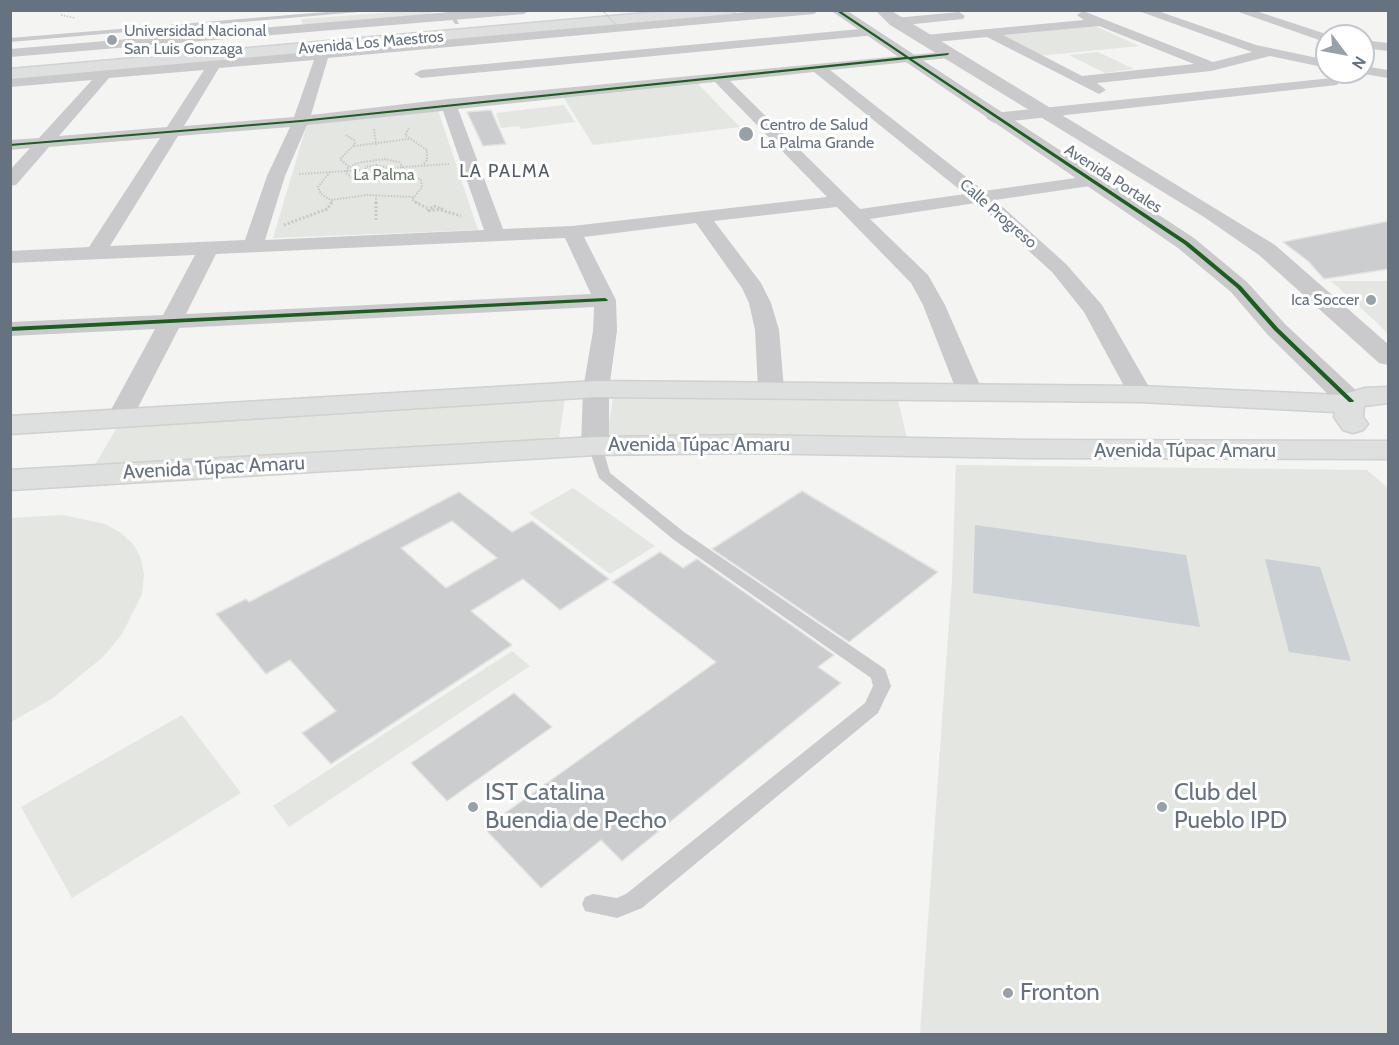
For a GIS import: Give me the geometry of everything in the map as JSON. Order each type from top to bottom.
[{"type":"main road","name":"Avenida Los Maestros","points":[[10,74],[731,10]]},
{"type":"main road","name":"Avenida Los Maestros","points":[[10,61],[453,17],[616,18]]},
{"type":"main road","points":[[10,425],[596,388],[1140,394],[1350,403],[1365,396],[1389,395]]},
{"type":"main road","points":[[1350,403],[1348,417],[1354,426],[1389,448]]},
{"type":"main road","name":"Avenida Túpac Amaru","points":[[10,480],[595,446],[746,444],[1028,449],[1389,448]]},
{"type":"street","points":[[473,16],[524,10]]},
{"type":"street","points":[[10,83],[814,10]]},
{"type":"street","name":"Avenida Portales","points":[[836,10],[994,118],[1170,233],[1213,265],[1239,287],[1276,329],[1350,403]]},
{"type":"street","points":[[1071,10],[1211,67]]},
{"type":"street","points":[[1142,10],[1269,52],[1315,62]]},
{"type":"street","points":[[1239,10],[1315,34]]},
{"type":"street","points":[[888,16],[969,15]]},
{"type":"street","name":"Avenida Portales","points":[[888,16],[1211,213],[1267,250],[1389,357]]},
{"type":"street","points":[[10,53],[453,17]]},
{"type":"street","points":[[925,39],[1100,22]]},
{"type":"street","points":[[640,26],[689,81]]},
{"type":"street","points":[[10,145],[300,122],[419,92],[664,52],[871,32]]},
{"type":"street","points":[[989,33],[1126,105]]},
{"type":"street","points":[[419,92],[423,45]]},
{"type":"street","points":[[1082,80],[1211,67],[1269,52]]},
{"type":"street","points":[[419,92],[448,104],[818,69],[948,54]]},
{"type":"street","points":[[253,246],[276,176],[300,122],[322,55]]},
{"type":"street","points":[[95,254],[174,133],[215,64]]},
{"type":"street","name":"Calle Progreso","points":[[818,69],[979,196],[1041,251],[1094,310],[1140,394]]},
{"type":"street","points":[[10,181],[47,142],[104,75]]},
{"type":"street","points":[[719,78],[838,201],[856,215],[920,280],[934,305],[970,392]]},
{"type":"street","points":[[994,118],[1315,84]]},
{"type":"street","points":[[448,104],[496,236]]},
{"type":"street","points":[[856,215],[1090,181]]},
{"type":"street","points":[[10,257],[572,232],[838,201]]},
{"type":"street","points":[[701,217],[753,288],[760,303],[766,330],[771,389]]},
{"type":"street","points":[[572,232],[605,300],[605,331],[596,388],[595,446]]},
{"type":"street","points":[[119,419],[209,248]]},
{"type":"street","points":[[10,330],[605,300]]},
{"type":"lane","points":[[10,40],[379,10]]},
{"type":"lane","points":[[593,904],[617,908],[634,901],[872,708],[882,686],[879,674],[680,536],[604,475],[595,446]]},
{"type":"path","points":[[602,10],[616,18]]},
{"type":"path","points":[[412,126],[404,132],[410,139],[427,150],[427,160],[423,165]]},
{"type":"path","points":[[339,134],[354,140],[354,146]]},
{"type":"path","points":[[349,167],[340,159],[354,146],[410,139]]},
{"type":"path","points":[[376,159],[377,165]]},
{"type":"path","points":[[346,171],[349,167],[376,159],[392,160],[421,180],[422,187],[414,197],[415,203],[428,208]]},
{"type":"path","points":[[292,175],[364,170],[377,165],[387,168],[403,168],[456,164]]},
{"type":"path","points":[[364,170],[375,173],[387,168]]},
{"type":"path","points":[[346,171],[348,176],[353,178],[376,180],[389,177],[403,168]]},
{"type":"path","points":[[330,172],[318,187],[321,194],[331,200],[376,195],[414,197]]},
{"type":"path","points":[[375,173],[376,180]]},
{"type":"path","points":[[376,195],[376,225]]},
{"type":"path","points":[[276,229],[327,209],[331,200]]},
{"type":"green space","points":[[432,11],[428,17],[303,26],[301,19]]},
{"type":"green space","points":[[1093,25],[1139,46],[1038,56],[996,34]]},
{"type":"green space","points":[[1098,52],[1134,69],[1105,73],[1069,55]]},
{"type":"green space","points":[[698,84],[740,127],[593,145],[564,98]]},
{"type":"green space","points":[[564,105],[575,122],[521,129],[519,126],[501,128],[496,113]]},
{"type":"green space","name":"La Palma","points":[[438,110],[478,230],[273,238],[307,124]]},
{"type":"green space","name":"Ica Soccer","points":[[1331,281],[1388,281],[1388,334],[1374,320]]},
{"type":"green space","points":[[565,398],[559,438],[93,468],[119,424]]},
{"type":"green space","points":[[613,398],[898,401],[907,438],[607,436]]},
{"type":"green space","name":"Club del Pueblo IPD","points":[[956,465],[1367,470],[1388,488],[1388,1034],[920,1034],[952,580]]},
{"type":"green space","points":[[573,488],[655,546],[610,574],[529,513]]},
{"type":"green space","points":[[63,515],[105,524],[121,533],[134,545],[141,559],[144,575],[142,594],[122,634],[104,656],[53,698],[11,722],[11,518]]},
{"type":"green space","points":[[512,651],[530,666],[289,827],[273,806]]},
{"type":"green space","points":[[182,715],[241,793],[72,898],[21,807]]},
{"type":"shaded area","points":[[975,525],[1186,555],[1200,627],[973,593]]},
{"type":"shaded area","points":[[1265,559],[1320,567],[1351,661],[1289,652]]},
{"type":"building","points":[[491,110],[506,144],[483,146],[467,112]]},
{"type":"building","points":[[1389,221],[1389,269],[1324,279],[1308,261],[1283,242]]},
{"type":"building","points":[[802,491],[938,572],[849,642],[712,549]]},
{"type":"building","points":[[459,492],[512,532],[532,521],[609,579],[560,610],[523,579],[471,611],[512,645],[331,764],[302,733],[336,711],[290,660],[266,674],[216,614],[246,599],[249,602]],"holes":[[[452,521],[497,558],[446,588],[401,548]]]},
{"type":"building","points":[[660,552],[683,568],[697,559],[834,655],[818,667],[841,683],[622,861],[601,840],[541,888],[484,828],[716,662],[612,582]]},
{"type":"building","points":[[514,693],[552,727],[447,801],[411,763]]},
{"type":"cycle path","points":[[836,10],[1186,243],[1239,287],[1276,329],[1351,401]]},
{"type":"cycle path","points":[[10,145],[301,121],[948,54]]},
{"type":"cycle path","points":[[10,329],[605,300]]},
{"type":"place","name":"Universidad Nacional San Luis Gonzaga","points":[[112,40]]},
{"type":"place","name":"Centro de Salud La Palma Grande","points":[[746,134]]},
{"type":"place","name":"Ica Soccer","points":[[1371,300]]},
{"type":"place","name":"IST Catalina Buendia de Pecho","points":[[473,807]]},
{"type":"place","name":"Club del Pueblo IPD","points":[[1162,807]]},
{"type":"place","name":"Fronton","points":[[1008,993]]},
{"type":"district","name":"LA PALMA","points":[[505,172]]}]
